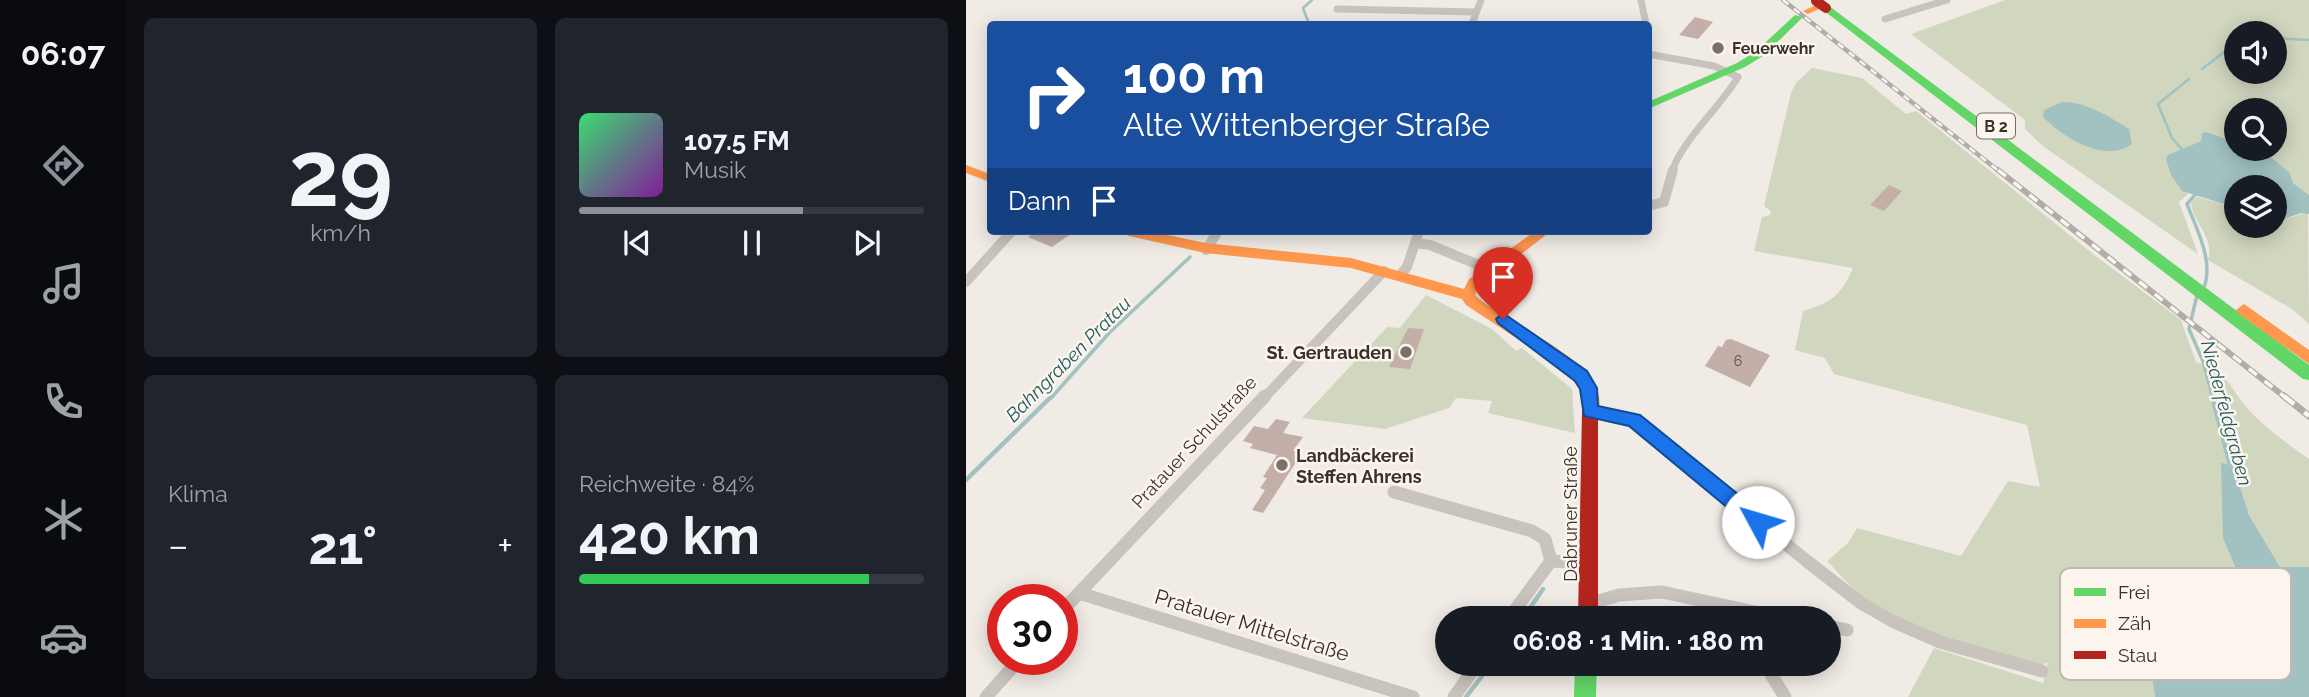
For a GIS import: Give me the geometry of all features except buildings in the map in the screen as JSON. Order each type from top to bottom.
[{"type":"street","points":[[1473,21],[1481,0]]},
{"type":"street","points":[[1641,0],[1645,21]]},
{"type":"street","points":[[1885,19],[1947,0]]},
{"type":"street","points":[[1652,104],[1727,72],[1759,54],[1818,6]]},
{"type":"street","name":"B 2","points":[[1818,6],[2128,230],[2286,349],[2309,374]]},
{"type":"street","points":[[1336,9],[1476,12]]},
{"type":"street","points":[[1652,54],[1707,65],[1738,78],[1734,87],[1676,159],[1664,202],[1652,205]]},
{"type":"street","points":[[966,169],[987,177]]},
{"type":"street","points":[[966,282],[1008,235]]},
{"type":"street","points":[[1142,235],[1174,245],[1206,250],[1336,261],[1392,273],[1468,295],[1474,283],[1539,235]]},
{"type":"street","points":[[1206,250],[1216,235]]},
{"type":"street","name":"Pratauer Schulstraße","points":[[1079,593],[1392,273],[1407,267],[1418,235]]},
{"type":"street","points":[[1415,243],[1430,245],[1491,270]]},
{"type":"street","name":"Dabruner Straße","points":[[1468,295],[1477,305],[1523,332],[1581,376],[1588,388],[1588,606]]},
{"type":"street","name":"B 2","points":[[2286,349],[2309,358]]},
{"type":"street","points":[[1590,411],[1634,420],[1819,571],[1861,603],[1892,621],[1940,642],[2042,671]]},
{"type":"street","points":[[1394,492],[1532,531],[1545,539],[1551,561]]},
{"type":"street","points":[[1551,561],[1589,563]]},
{"type":"street","points":[[1519,606],[1551,561]]},
{"type":"street","points":[[1603,606],[1646,592],[1704,606]]},
{"type":"street","name":"Pratauer Mittelstraße","points":[[1079,593],[1413,697]]},
{"type":"street","points":[[1841,629],[1847,630]]},
{"type":"street","points":[[986,697],[1006,675]]},
{"type":"street","points":[[1454,697],[1469,676]]},
{"type":"street","points":[[1585,697],[1586,676]]},
{"type":"street","points":[[1772,676],[1785,697]]},
{"type":"green space","points":[[2005,0],[2309,0],[2309,195],[2293,183],[2290,173],[2274,161],[2287,161],[2287,98],[2224,98],[2224,138],[2206,132],[2201,141],[2178,151],[2171,175],[2188,194],[2179,202],[2198,254],[2044,147],[2025,129],[2025,120],[1911,34]]},
{"type":"green space","points":[[1812,68],[1862,78],[1906,114],[1916,111],[2093,254],[2181,320],[2196,362],[2222,375],[2255,416],[2309,459],[2309,567],[2280,567],[2249,515],[2235,471],[2223,538],[2236,568],[2060,568],[2060,680],[2153,680],[2155,697],[1908,697],[1934,648],[2043,683],[2048,662],[2042,665],[1972,646],[1903,621],[1862,596],[1827,561],[1848,543],[1857,528],[1961,556],[2008,481],[2040,487],[2027,425],[1834,374],[1825,358],[1795,350],[1803,311],[1834,297],[1853,268],[1754,251],[1762,217],[1770,215],[1771,211],[1764,206],[1791,93],[1796,83]]},
{"type":"green space","points":[[2197,197],[2224,205],[2224,238],[2287,238],[2287,218],[2308,212],[2309,324],[2292,309],[2208,260],[2209,244],[2191,203]]},
{"type":"green space","points":[[1426,295],[1492,329],[1516,351],[1522,348],[1572,389],[1575,433],[1488,413],[1492,401],[1456,398],[1449,408],[1385,429],[1302,418],[1387,327],[1400,328]]},
{"type":"water","points":[[2062,102],[2088,107],[2129,129],[2132,144],[2109,151],[2097,150],[2073,140],[2043,117],[2044,110]]},
{"type":"water","points":[[2202,133],[2224,138],[2224,161],[2276,161],[2290,173],[2293,183],[2309,195],[2309,214],[2301,213],[2287,218],[2287,175],[2224,175],[2224,204],[2182,191],[2171,175],[2166,159],[2168,155],[2201,141]]},
{"type":"water","points":[[2221,463],[2230,465],[2235,471],[2249,515],[2280,567],[2309,567],[2309,697],[2155,697],[2153,680],[2291,680],[2291,568],[2236,568],[2223,538]]},
{"type":"waterway","name":"Bahngraben Pratau","points":[[1308,21],[1303,8],[1312,0]]},
{"type":"waterway","name":"Niederfeldgraben","points":[[2287,39],[2309,40]]},
{"type":"waterway","name":"Niederfeldgraben","points":[[2202,69],[2224,52]]},
{"type":"waterway","name":"Niederfeldgraben","points":[[2184,152],[2172,138],[2158,104],[2189,79]]},
{"type":"waterway","name":"Niederfeldgraben","points":[[2195,195],[2187,204],[2206,258],[2203,290]]},
{"type":"waterway","name":"Bahngraben Pratau","points":[[1051,398],[1109,333],[1190,257]]},
{"type":"waterway","name":"Niederfeldgraben","points":[[2197,295],[2189,329],[2203,361],[2213,398]]},
{"type":"waterway","name":"Bahngraben Pratau","points":[[966,480],[1052,396]]},
{"type":"waterway","name":"Niederfeldgraben","points":[[2212,396],[2231,469]]},
{"type":"waterway","points":[[1531,606],[1543,589]]},
{"type":"waterway","points":[[1466,697],[1482,676]]},
{"type":"railway","points":[[1783,0],[2000,172]]},
{"type":"railway","points":[[1998,170],[2286,398]]},
{"type":"railway","points":[[2284,396],[2309,416]]},
{"type":"traffic: fast","points":[[1826,8],[2309,374]]},
{"type":"traffic: fast","points":[[1652,104],[1741,65],[1759,54],[1798,17]]},
{"type":"traffic: fast","points":[[1585,697],[1586,676]]},
{"type":"traffic: slow","points":[[1808,11],[1816,8]]},
{"type":"traffic: slow","points":[[966,169],[987,177]]},
{"type":"traffic: slow","points":[[1147,235],[1205,248],[1351,263],[1468,295],[1471,301],[1571,366],[1589,389],[1590,412]]},
{"type":"traffic: slow","points":[[1468,295],[1474,283],[1539,235]]},
{"type":"traffic: slow","points":[[2244,310],[2309,358]]},
{"type":"traffic: jam","points":[[1816,1],[1826,8]]},
{"type":"traffic: jam","points":[[1588,606],[1590,412]]},
{"type":"place","name":"Feuerwehr","points":[[1718,48]]},
{"type":"place","name":"St. Gertrauden","points":[[1406,352]]},
{"type":"place","name":"Landbäckerei Steffen Ahrens","points":[[1282,465]]},
{"type":"route","points":[[1503,319],[1581,376],[1588,388],[1590,411],[1634,420],[1758,522]]}]
